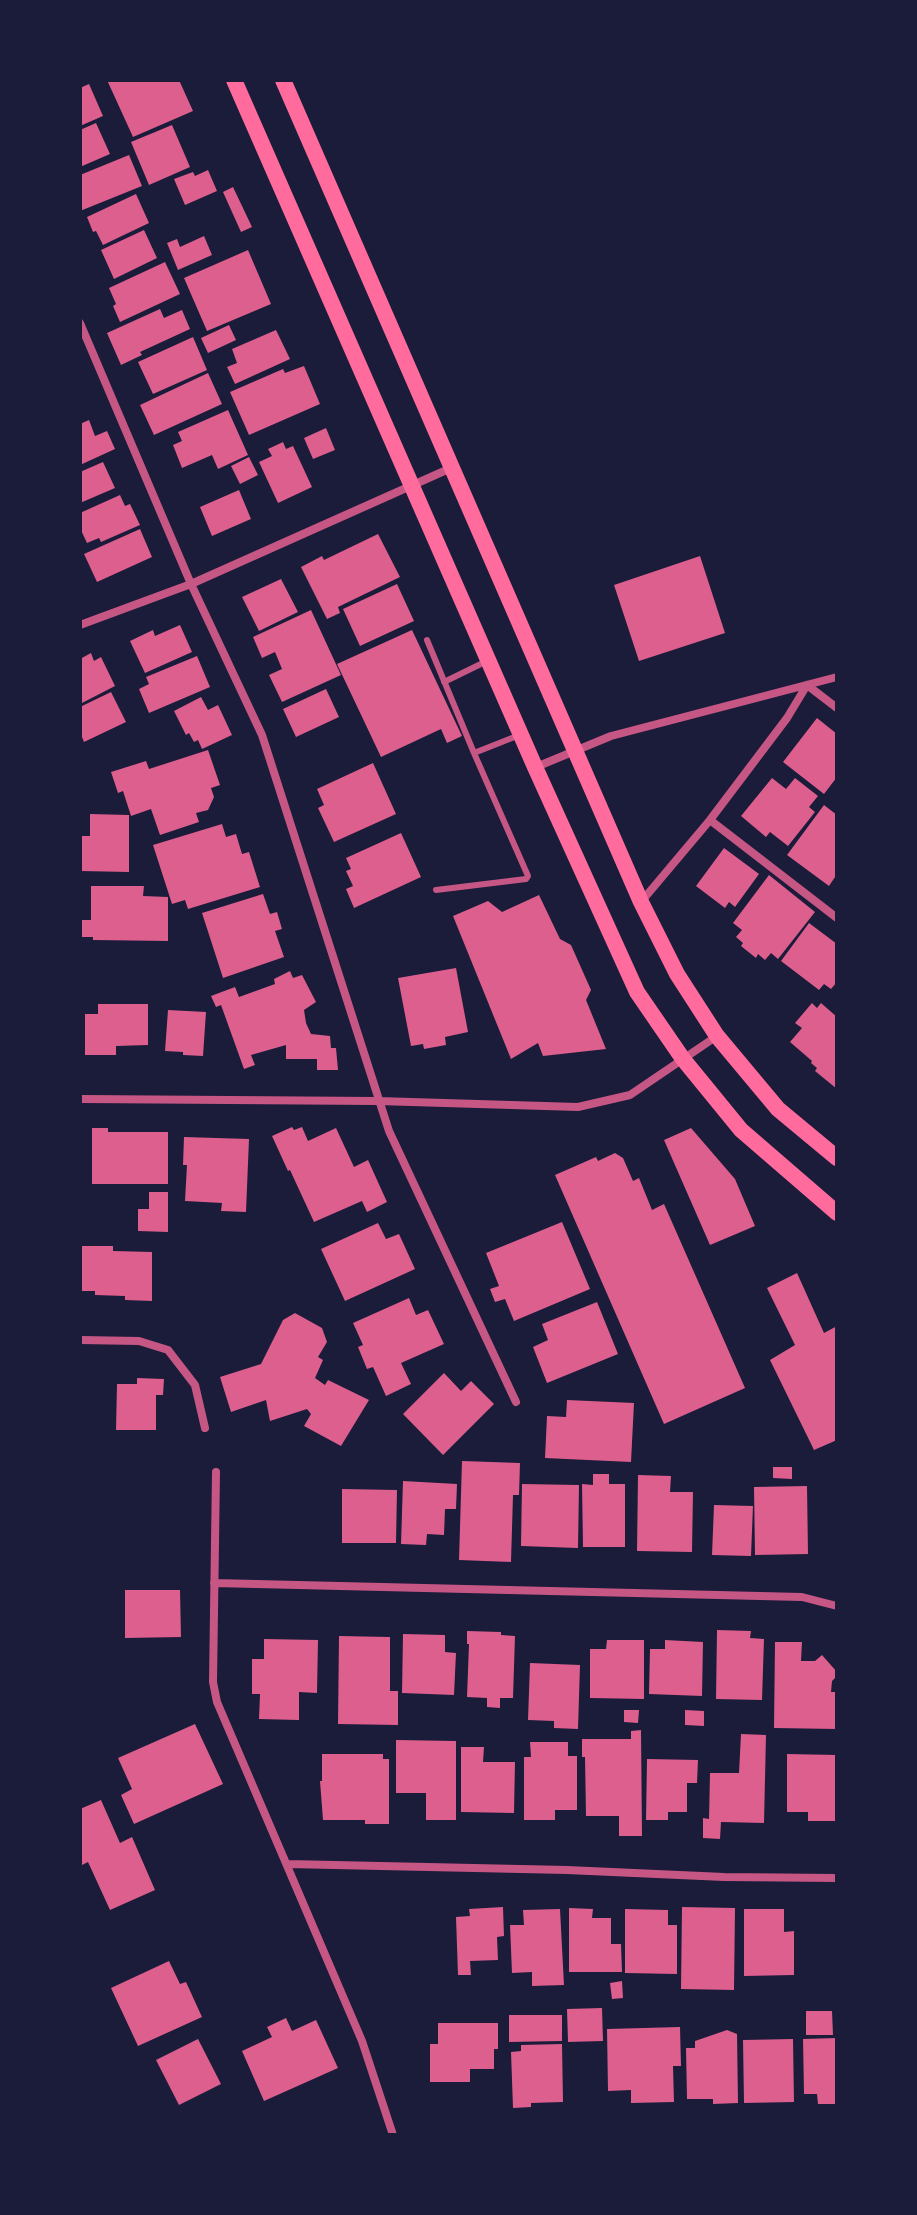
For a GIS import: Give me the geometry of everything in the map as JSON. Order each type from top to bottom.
[{"type":"main road","points":[[234,80],[637,992],[683,1059],[741,1130],[837,1213]]},
{"type":"main road","points":[[283,80],[574,750],[641,902],[677,974],[717,1036],[778,1109],[837,1158]]},
{"type":"street","points":[[80,323],[191,584],[262,735],[389,1131],[516,1402]]},
{"type":"street","points":[[80,625],[191,584],[451,468]]},
{"type":"street","points":[[535,767],[611,736],[837,677]]},
{"type":"street","points":[[807,685],[837,708]]},
{"type":"street","points":[[641,902],[710,820],[787,718],[807,685]]},
{"type":"street","points":[[710,820],[837,918]]},
{"type":"street","points":[[80,1099],[378,1101],[578,1107],[630,1095],[717,1036]]},
{"type":"street","points":[[80,1340],[139,1341],[168,1350],[195,1385],[205,1428]]},
{"type":"street","points":[[216,1472],[213,1682],[217,1702],[362,2041],[393,2135]]},
{"type":"street","points":[[214,1583],[802,1597],[837,1606]]},
{"type":"street","points":[[288,1864],[837,1878]]},
{"type":"lane","points":[[427,640],[528,876],[524,881],[436,890]]},
{"type":"lane","points":[[444,682],[489,660]]},
{"type":"lane","points":[[474,753],[521,734]]},
{"type":"building","points":[[107,80],[179,80],[193,111],[133,137]]},
{"type":"building","points":[[89,84],[103,116],[80,126],[80,88]]},
{"type":"building","points":[[96,123],[110,154],[80,167],[80,130]]},
{"type":"building","points":[[172,125],[190,167],[149,185],[131,142]]},
{"type":"building","points":[[129,155],[142,186],[80,211],[80,175]]},
{"type":"building","points":[[208,170],[217,191],[185,205],[174,179],[193,172],[195,176]]},
{"type":"building","points":[[233,187],[252,227],[241,232],[223,192]]},
{"type":"building","points":[[136,194],[149,223],[103,245],[87,217]]},
{"type":"building","points":[[144,230],[157,258],[114,279],[101,250]]},
{"type":"building","points":[[204,236],[212,255],[178,270],[167,243],[177,239],[180,247]]},
{"type":"building","points":[[248,250],[271,304],[207,331],[184,278]]},
{"type":"building","points":[[165,262],[180,294],[120,322],[109,288]]},
{"type":"building","points":[[160,309],[164,318],[182,310],[190,329],[140,352],[142,355],[121,365],[107,333]]},
{"type":"building","points":[[229,325],[236,340],[208,353],[201,338]]},
{"type":"building","points":[[276,330],[290,359],[235,384],[227,367],[237,363],[232,349]]},
{"type":"building","points":[[193,337],[207,370],[153,394],[138,362]]},
{"type":"building","points":[[304,366],[320,404],[249,435],[230,392],[283,369],[285,373]]},
{"type":"building","points":[[208,373],[222,404],[154,435],[140,405]]},
{"type":"building","points":[[228,410],[248,455],[218,469],[212,455],[182,468],[173,445],[182,441],[178,432]]},
{"type":"building","points":[[89,420],[95,436],[107,431],[115,449],[80,465],[80,424]]},
{"type":"building","points":[[326,428],[335,450],[313,459],[304,438]]},
{"type":"building","points":[[283,442],[286,449],[293,446],[312,487],[278,503],[259,462],[272,456],[268,449]]},
{"type":"building","points":[[249,457],[258,475],[240,484],[231,466]]},
{"type":"building","points":[[103,462],[115,488],[80,503],[80,472]]},
{"type":"building","points":[[239,490],[251,519],[212,536],[200,507]]},
{"type":"building","points":[[120,495],[125,506],[130,504],[140,525],[101,542],[99,538],[87,543],[80,528],[80,513]]},
{"type":"building","points":[[140,529],[152,557],[97,582],[84,554]]},
{"type":"building","points":[[378,534],[400,577],[338,607],[340,613],[327,619],[301,567],[322,556],[324,560]]},
{"type":"building","points":[[700,556],[725,633],[639,661],[614,585]]},
{"type":"building","points":[[281,579],[298,612],[259,631],[242,597]]},
{"type":"building","points":[[397,584],[414,621],[360,646],[343,609]]},
{"type":"building","points":[[311,610],[341,675],[282,702],[269,675],[282,669],[275,652],[262,658],[253,637]]},
{"type":"building","points":[[180,625],[192,652],[145,673],[130,641],[153,630],[155,636]]},
{"type":"building","points":[[412,630],[462,736],[447,743],[441,729],[381,757],[337,664]]},
{"type":"building","points":[[91,653],[94,661],[101,657],[115,686],[82,703],[80,659]]},
{"type":"building","points":[[197,656],[210,687],[149,713],[139,689],[149,684],[146,677]]},
{"type":"building","points":[[326,689],[339,717],[296,737],[283,709]]},
{"type":"building","points":[[111,692],[126,722],[84,742],[80,732],[80,707]]},
{"type":"building","points":[[201,697],[208,710],[218,705],[232,735],[202,749],[198,740],[194,742],[189,733],[186,735],[174,711]]},
{"type":"building","points":[[817,718],[837,734],[837,777],[824,794],[783,762]]},
{"type":"building","points":[[208,750],[220,785],[211,788],[214,797],[208,810],[196,813],[199,822],[160,835],[151,809],[131,816],[123,791],[118,793],[111,772],[146,761],[149,769]]},
{"type":"building","points":[[373,763],[396,814],[334,842],[318,808],[324,805],[317,789]]},
{"type":"building","points":[[772,778],[786,789],[795,778],[818,796],[809,807],[815,812],[788,846],[770,832],[766,837],[741,816]]},
{"type":"building","points":[[824,805],[837,815],[837,874],[829,886],[787,855]]},
{"type":"building","points":[[90,814],[129,815],[129,872],[80,871],[80,836],[90,836]]},
{"type":"building","points":[[222,824],[226,837],[236,834],[242,854],[249,852],[260,887],[188,909],[185,900],[172,904],[153,845]]},
{"type":"building","points":[[401,833],[421,877],[354,908],[346,889],[353,886],[346,871],[351,869],[346,858]]},
{"type":"building","points":[[724,848],[759,874],[735,907],[729,902],[725,908],[696,886]]},
{"type":"building","points":[[769,875],[815,912],[778,959],[771,953],[765,960],[758,954],[756,958],[741,946],[743,943],[736,937],[742,930],[733,923]]},
{"type":"building","points":[[91,886],[144,886],[143,896],[168,897],[168,941],[93,940],[93,937],[80,937],[80,920],[91,920]]},
{"type":"building","points":[[263,894],[270,914],[277,912],[282,929],[275,931],[284,957],[223,978],[202,913]]},
{"type":"building","points":[[539,895],[560,939],[571,945],[591,990],[586,1000],[606,1049],[543,1056],[538,1043],[511,1059],[453,916],[488,901],[502,912]]},
{"type":"building","points":[[809,923],[837,944],[837,982],[831,989],[824,984],[819,990],[781,961]]},
{"type":"building","points":[[456,968],[468,1032],[445,1037],[446,1045],[424,1049],[423,1044],[411,1046],[398,978]]},
{"type":"building","points":[[290,971],[293,978],[302,975],[316,1002],[304,1010],[306,1023],[311,1034],[330,1036],[331,1048],[336,1048],[338,1070],[317,1070],[317,1059],[286,1059],[286,1045],[251,1055],[255,1065],[244,1069],[221,1005],[216,1007],[211,996],[235,987],[239,997],[275,984],[274,979]]},
{"type":"building","points":[[812,1003],[817,1008],[821,1003],[837,1017],[837,1089],[815,1071],[817,1068],[812,1061],[790,1042],[802,1028],[795,1023]]},
{"type":"building","points":[[98,1004],[148,1004],[148,1045],[116,1046],[116,1055],[85,1055],[85,1014],[98,1014]]},
{"type":"building","points":[[168,1010],[206,1012],[203,1056],[165,1051]]},
{"type":"building","points":[[292,1127],[294,1130],[302,1127],[308,1141],[336,1128],[354,1167],[368,1160],[387,1202],[367,1212],[362,1201],[314,1222],[272,1136]]},
{"type":"building","points":[[92,1128],[108,1128],[108,1132],[168,1132],[168,1184],[92,1184]]},
{"type":"building","points":[[691,1128],[735,1179],[755,1226],[710,1245],[664,1140]]},
{"type":"building","points":[[184,1137],[249,1139],[246,1212],[221,1211],[222,1203],[185,1201],[187,1165],[183,1165]]},
{"type":"building","points":[[615,1153],[623,1158],[633,1181],[639,1178],[652,1210],[664,1204],[745,1388],[664,1424],[555,1175],[596,1157],[598,1161]]},
{"type":"building","points":[[149,1192],[168,1192],[168,1232],[138,1231],[138,1209],[149,1209]]},
{"type":"building","points":[[562,1222],[590,1289],[514,1321],[505,1299],[495,1302],[490,1289],[499,1286],[486,1253]]},
{"type":"building","points":[[378,1223],[386,1239],[399,1234],[415,1269],[345,1301],[321,1249]]},
{"type":"building","points":[[80,1246],[113,1246],[113,1251],[152,1252],[152,1301],[125,1300],[125,1296],[80,1291]]},
{"type":"building","points":[[797,1273],[824,1333],[837,1326],[837,1440],[814,1450],[770,1360],[795,1345],[767,1288]]},
{"type":"building","points":[[409,1298],[416,1315],[428,1310],[444,1344],[401,1363],[411,1384],[386,1396],[373,1367],[367,1369],[358,1347],[363,1345],[353,1323]]},
{"type":"building","points":[[597,1302],[618,1354],[547,1383],[533,1347],[548,1340],[542,1324]]},
{"type":"building","points":[[295,1313],[322,1328],[327,1342],[318,1357],[323,1360],[315,1378],[325,1385],[328,1380],[369,1400],[341,1446],[304,1426],[311,1414],[307,1409],[270,1421],[266,1400],[231,1412],[220,1377],[261,1364],[283,1320]]},
{"type":"building","points":[[444,1373],[461,1391],[471,1381],[494,1404],[443,1455],[403,1414]]},
{"type":"building","points":[[137,1378],[164,1379],[163,1395],[156,1395],[156,1430],[116,1430],[117,1384],[137,1384]]},
{"type":"building","points":[[567,1400],[634,1403],[631,1462],[545,1458],[547,1416],[566,1417]]},
{"type":"building","points":[[462,1461],[520,1463],[519,1495],[513,1495],[511,1562],[459,1560]]},
{"type":"building","points":[[773,1467],[792,1467],[792,1479],[773,1478]]},
{"type":"building","points":[[593,1474],[609,1474],[609,1484],[625,1484],[625,1547],[583,1547],[582,1484],[593,1485]]},
{"type":"building","points":[[638,1475],[671,1476],[670,1492],[693,1492],[692,1552],[637,1551]]},
{"type":"building","points":[[403,1481],[457,1484],[456,1509],[445,1509],[444,1535],[427,1534],[426,1545],[401,1544]]},
{"type":"building","points":[[522,1484],[579,1485],[578,1548],[521,1546]]},
{"type":"building","points":[[807,1486],[808,1554],[755,1555],[754,1487]]},
{"type":"building","points":[[342,1489],[397,1490],[396,1543],[342,1543]]},
{"type":"building","points":[[714,1505],[753,1506],[751,1556],[712,1555]]},
{"type":"building","points":[[125,1590],[180,1590],[181,1637],[125,1638]]},
{"type":"building","points":[[717,1630],[751,1631],[750,1638],[764,1639],[762,1700],[716,1699]]},
{"type":"building","points":[[467,1631],[501,1632],[501,1635],[515,1636],[513,1698],[500,1698],[500,1708],[487,1707],[487,1698],[467,1697]]},
{"type":"building","points":[[403,1634],[445,1635],[445,1652],[456,1653],[454,1695],[402,1693]]},
{"type":"building","points":[[339,1636],[390,1637],[390,1691],[398,1691],[398,1725],[338,1724]]},
{"type":"building","points":[[264,1639],[318,1640],[317,1693],[299,1692],[299,1720],[259,1719],[260,1694],[252,1694],[252,1659],[264,1659]]},
{"type":"building","points":[[607,1640],[644,1640],[644,1699],[590,1698],[590,1649],[606,1649]]},
{"type":"building","points":[[665,1640],[703,1642],[702,1696],[649,1694],[650,1649],[665,1649]]},
{"type":"building","points":[[775,1642],[802,1642],[801,1661],[815,1661],[822,1655],[837,1672],[831,1692],[837,1692],[837,1729],[774,1728]]},
{"type":"building","points":[[530,1663],[580,1665],[578,1729],[554,1728],[554,1721],[528,1720]]},
{"type":"building","points":[[624,1710],[639,1710],[638,1723],[624,1722]]},
{"type":"building","points":[[685,1710],[704,1711],[704,1726],[685,1725]]},
{"type":"building","points":[[195,1724],[223,1784],[134,1824],[121,1795],[132,1789],[118,1758]]},
{"type":"building","points":[[641,1730],[642,1836],[619,1836],[619,1816],[586,1816],[582,1739],[631,1739],[631,1731]]},
{"type":"building","points":[[741,1734],[766,1735],[764,1823],[721,1822],[720,1839],[703,1838],[703,1818],[709,1819],[710,1773],[739,1773]]},
{"type":"building","points":[[396,1740],[456,1741],[456,1820],[426,1820],[426,1793],[396,1793]]},
{"type":"building","points":[[530,1742],[568,1742],[568,1756],[577,1756],[577,1810],[555,1810],[555,1820],[524,1820],[524,1757],[531,1757]]},
{"type":"building","points":[[461,1747],[484,1747],[483,1762],[515,1762],[514,1813],[461,1812]]},
{"type":"building","points":[[322,1754],[383,1754],[383,1759],[389,1759],[389,1824],[365,1824],[365,1820],[323,1820],[320,1781]]},
{"type":"building","points":[[787,1754],[837,1755],[837,1821],[808,1821],[808,1812],[787,1812]]},
{"type":"building","points":[[647,1759],[698,1760],[697,1783],[687,1783],[687,1812],[668,1812],[668,1820],[646,1820]]},
{"type":"building","points":[[101,1800],[120,1843],[132,1837],[155,1890],[110,1910],[88,1862],[80,1866],[80,1809]]},
{"type":"building","points":[[503,1907],[504,1936],[497,1937],[498,1960],[470,1961],[471,1975],[458,1975],[456,1917],[470,1916],[469,1909]]},
{"type":"building","points":[[682,1907],[735,1908],[734,1990],[681,1989]]},
{"type":"building","points":[[569,1908],[593,1909],[592,1918],[611,1918],[611,1944],[621,1944],[622,1972],[569,1972]]},
{"type":"building","points":[[560,1909],[564,1985],[532,1986],[532,1972],[512,1973],[510,1925],[524,1925],[523,1910]]},
{"type":"building","points":[[625,1909],[668,1910],[668,1925],[677,1925],[677,1974],[625,1973]]},
{"type":"building","points":[[744,1909],[784,1909],[784,1932],[794,1931],[794,1975],[744,1976]]},
{"type":"building","points":[[169,1961],[180,1984],[186,1982],[202,2017],[138,2046],[111,1988]]},
{"type":"building","points":[[622,1981],[623,1998],[612,1999],[610,1983]]},
{"type":"building","points":[[602,2008],[603,2041],[568,2042],[567,2009]]},
{"type":"building","points":[[806,2011],[832,2011],[833,2035],[806,2035]]},
{"type":"building","points":[[509,2015],[562,2015],[562,2041],[509,2042]]},
{"type":"building","points":[[286,2018],[292,2031],[316,2020],[338,2068],[264,2101],[242,2051],[272,2037],[267,2027]]},
{"type":"building","points":[[438,2023],[498,2023],[494,2069],[470,2069],[470,2082],[430,2082],[430,2044],[438,2044]]},
{"type":"building","points":[[680,2027],[681,2066],[673,2066],[674,2102],[631,2103],[631,2090],[608,2091],[607,2029]]},
{"type":"building","points":[[727,2030],[737,2034],[738,2103],[713,2104],[713,2099],[687,2099],[686,2048],[695,2048],[695,2041]]},
{"type":"building","points":[[837,2038],[837,2104],[818,2104],[817,2094],[804,2094],[803,2039]]},
{"type":"building","points":[[198,2039],[221,2084],[179,2105],[156,2060]]},
{"type":"building","points":[[793,2039],[794,2102],[744,2103],[743,2040]]},
{"type":"building","points":[[562,2044],[563,2102],[531,2103],[531,2107],[513,2108],[511,2052],[521,2051],[521,2045]]}]
